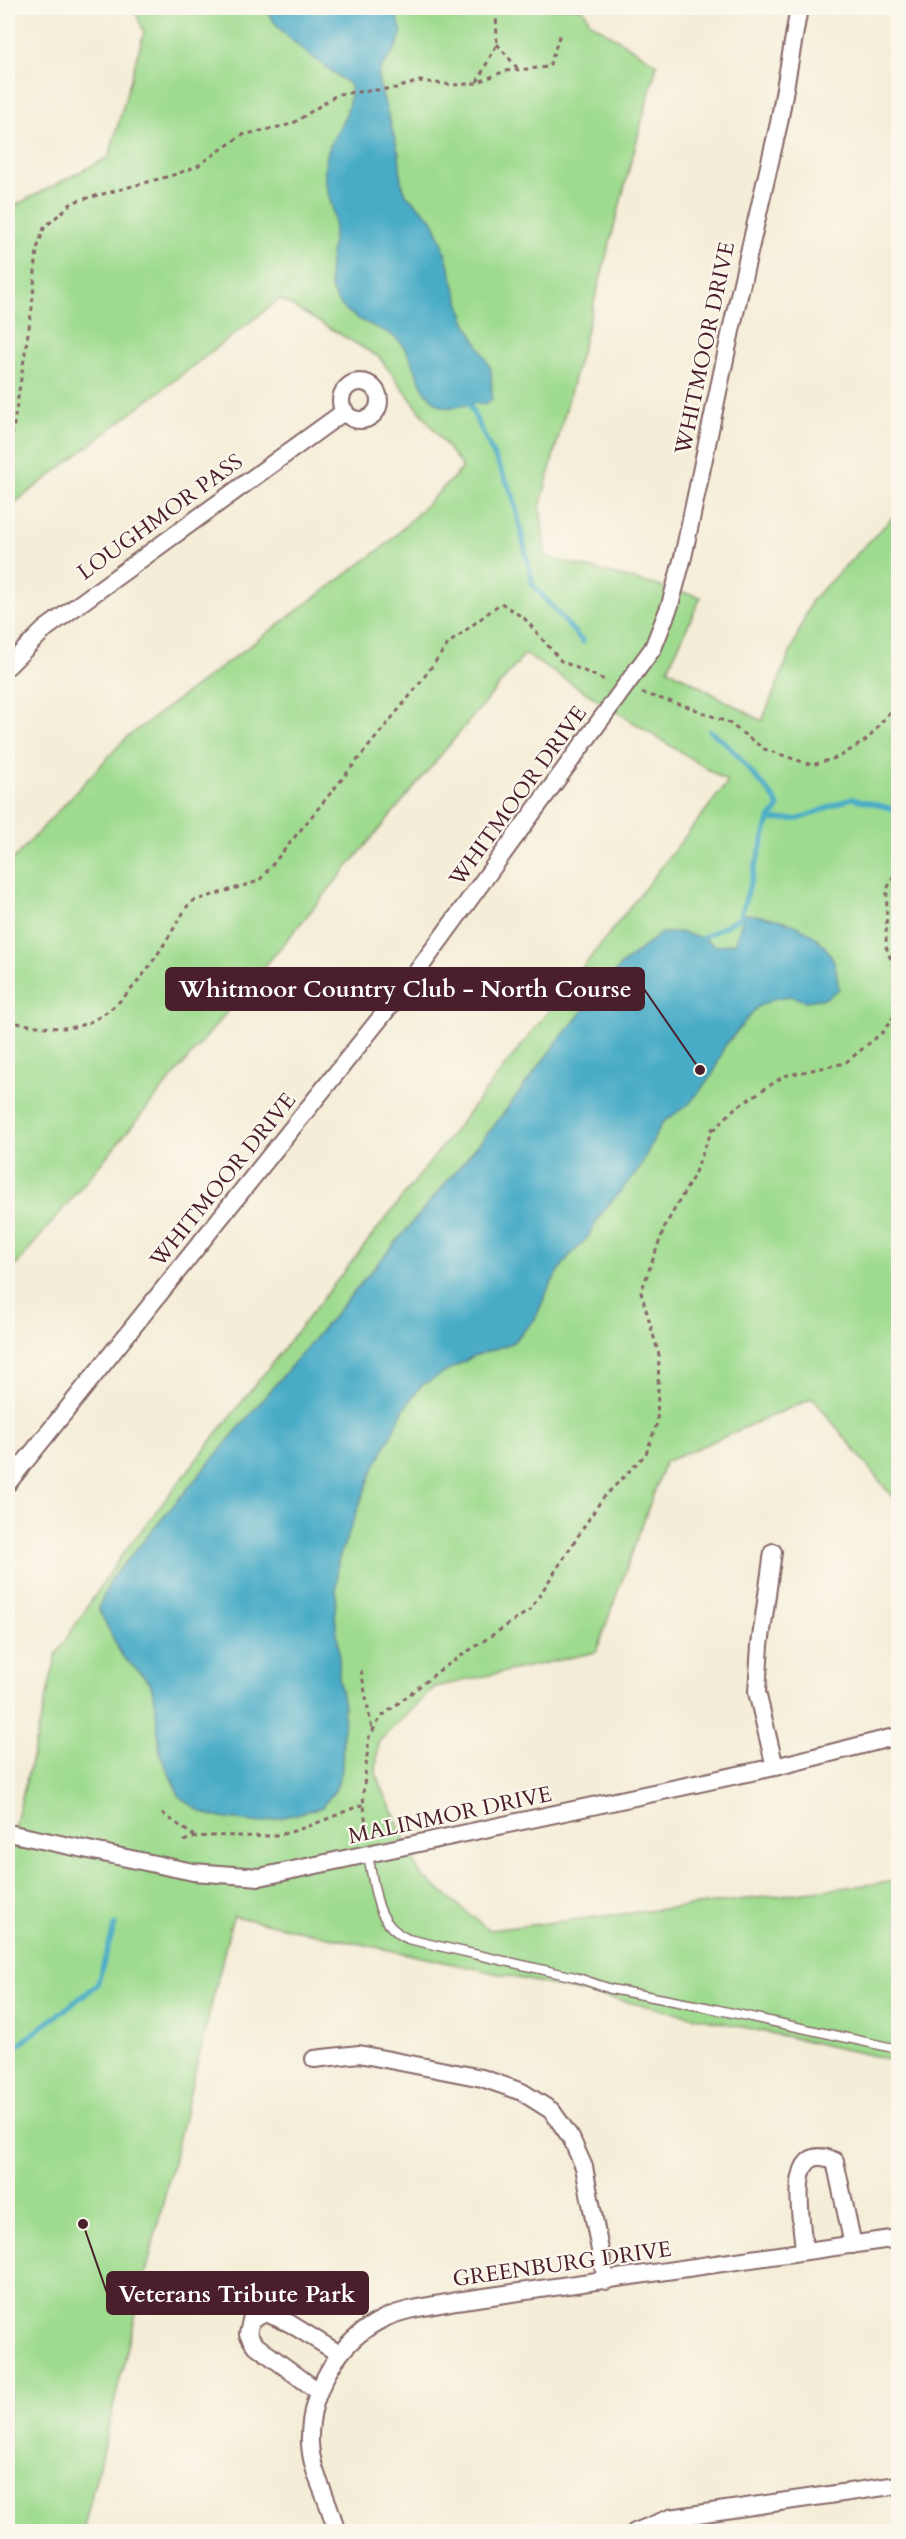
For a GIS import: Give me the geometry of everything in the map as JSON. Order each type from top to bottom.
[{"type":"street","name":"WHITMOOR DRIVE","points":[[8,1483],[410,981],[653,648],[670,605],[683,557],[732,326],[780,123],[799,8]]},
{"type":"street","name":"LOUGHMOR PASS","points":[[8,666],[45,629],[345,411]]},
{"type":"street","points":[[773,1552],[760,1644],[758,1692],[775,1767]]},
{"type":"street","name":"MALINMOR DRIVE","points":[[8,1833],[193,1872],[261,1877],[368,1856],[775,1767],[898,1736]]},
{"type":"street","points":[[315,2059],[358,2054],[482,2078],[522,2092],[552,2111],[571,2138],[584,2167],[606,2281]]},
{"type":"street","points":[[804,2251],[799,2184],[802,2166],[811,2158],[823,2156],[835,2161],[854,2245]]},
{"type":"street","name":"GREENBURG DRIVE","points":[[336,2532],[334,2519],[316,2480],[310,2444],[314,2403],[338,2353],[385,2317],[456,2301],[898,2238]]},
{"type":"street","points":[[319,2392],[254,2344],[248,2334],[252,2319],[266,2313],[289,2323],[338,2353]]},
{"type":"street","points":[[635,2532],[670,2518],[898,2484]]},
{"type":"lane","points":[[368,1856],[385,1923],[394,1933],[408,1940],[574,1977],[611,1989],[898,2049]]},
{"type":"path","points":[[476,83],[496,44],[496,8]]},
{"type":"path","points":[[8,462],[32,308],[37,249],[44,228],[73,202],[195,167],[242,135],[292,124],[338,94],[396,88],[420,81],[454,85],[476,83],[505,71],[549,67],[560,34]]},
{"type":"path","points":[[496,44],[519,70]]},
{"type":"path","points":[[8,1022],[64,1028],[94,1022],[119,1003],[152,964],[190,902],[259,881],[417,687],[448,644],[501,603],[525,619],[561,661],[625,688],[692,708],[729,723],[764,749],[812,765],[839,757],[868,739],[891,710],[898,706]]},
{"type":"path","points":[[898,868],[887,889],[886,947],[898,977]]},
{"type":"path","points":[[368,1856],[364,1804],[369,1737],[381,1718],[440,1670],[530,1610],[602,1499],[646,1454],[657,1423],[659,1355],[641,1292],[664,1226],[693,1177],[714,1125],[715,1129],[734,1109],[784,1076],[845,1063],[883,1032],[898,1010]]},
{"type":"path","points":[[361,1670],[372,1732]]},
{"type":"path","points":[[184,1841],[194,1836],[237,1838],[278,1835],[364,1804]]},
{"type":"path","points":[[162,1812],[194,1836]]},
{"type":"green space","points":[[134,8],[583,8],[590,22],[657,64],[540,507],[546,557],[701,597],[668,669],[762,721],[812,600],[898,512],[898,1504],[813,1398],[665,1462],[596,1652],[435,1687],[378,1742],[376,1774],[420,1874],[489,1930],[898,1881],[898,2061],[233,1916],[83,2531],[8,2531],[8,1856],[57,1653],[121,1556],[728,782],[525,654],[8,1275],[8,865],[126,738],[387,544],[463,468],[379,357],[280,299],[8,508],[8,209],[109,157],[144,32]]},
{"type":"water","points":[[266,8],[394,8],[402,32],[396,48],[379,71],[379,83],[399,154],[401,181],[406,194],[432,219],[442,242],[464,318],[491,369],[492,399],[484,405],[473,404],[451,408],[440,405],[425,391],[409,356],[398,340],[354,316],[341,306],[334,295],[329,272],[334,220],[325,180],[325,166],[330,145],[344,119],[350,98],[350,85],[280,29]]},
{"type":"water","points":[[744,914],[782,920],[815,937],[834,961],[839,989],[826,998],[805,1001],[791,996],[776,998],[757,1007],[724,1047],[713,1074],[690,1103],[662,1123],[639,1169],[601,1214],[588,1237],[566,1260],[550,1285],[535,1319],[512,1343],[474,1356],[422,1385],[405,1407],[371,1475],[338,1561],[335,1614],[339,1679],[344,1706],[342,1770],[336,1789],[322,1807],[261,1823],[220,1818],[203,1813],[180,1797],[160,1754],[155,1700],[150,1682],[122,1656],[98,1608],[112,1578],[493,1127],[557,1042],[621,965],[661,933],[680,932],[702,938],[716,946],[735,943]]},
{"type":"waterway","points":[[466,398],[513,495],[533,585],[583,642]]},
{"type":"waterway","points":[[702,938],[740,918],[769,820],[779,807],[769,792],[732,750],[710,731]]},
{"type":"waterway","points":[[769,820],[799,819],[852,798],[893,809],[898,805]]},
{"type":"waterway","points":[[8,2053],[97,1985],[115,1925]]},
{"type":"waterway","points":[[8,2390],[8,2399]]},
{"type":"place","name":"Whitmoor Country Club - North Course","points":[[700,1070]]},
{"type":"place","name":"Veterans Tribute Park","points":[[83,2224]]}]
